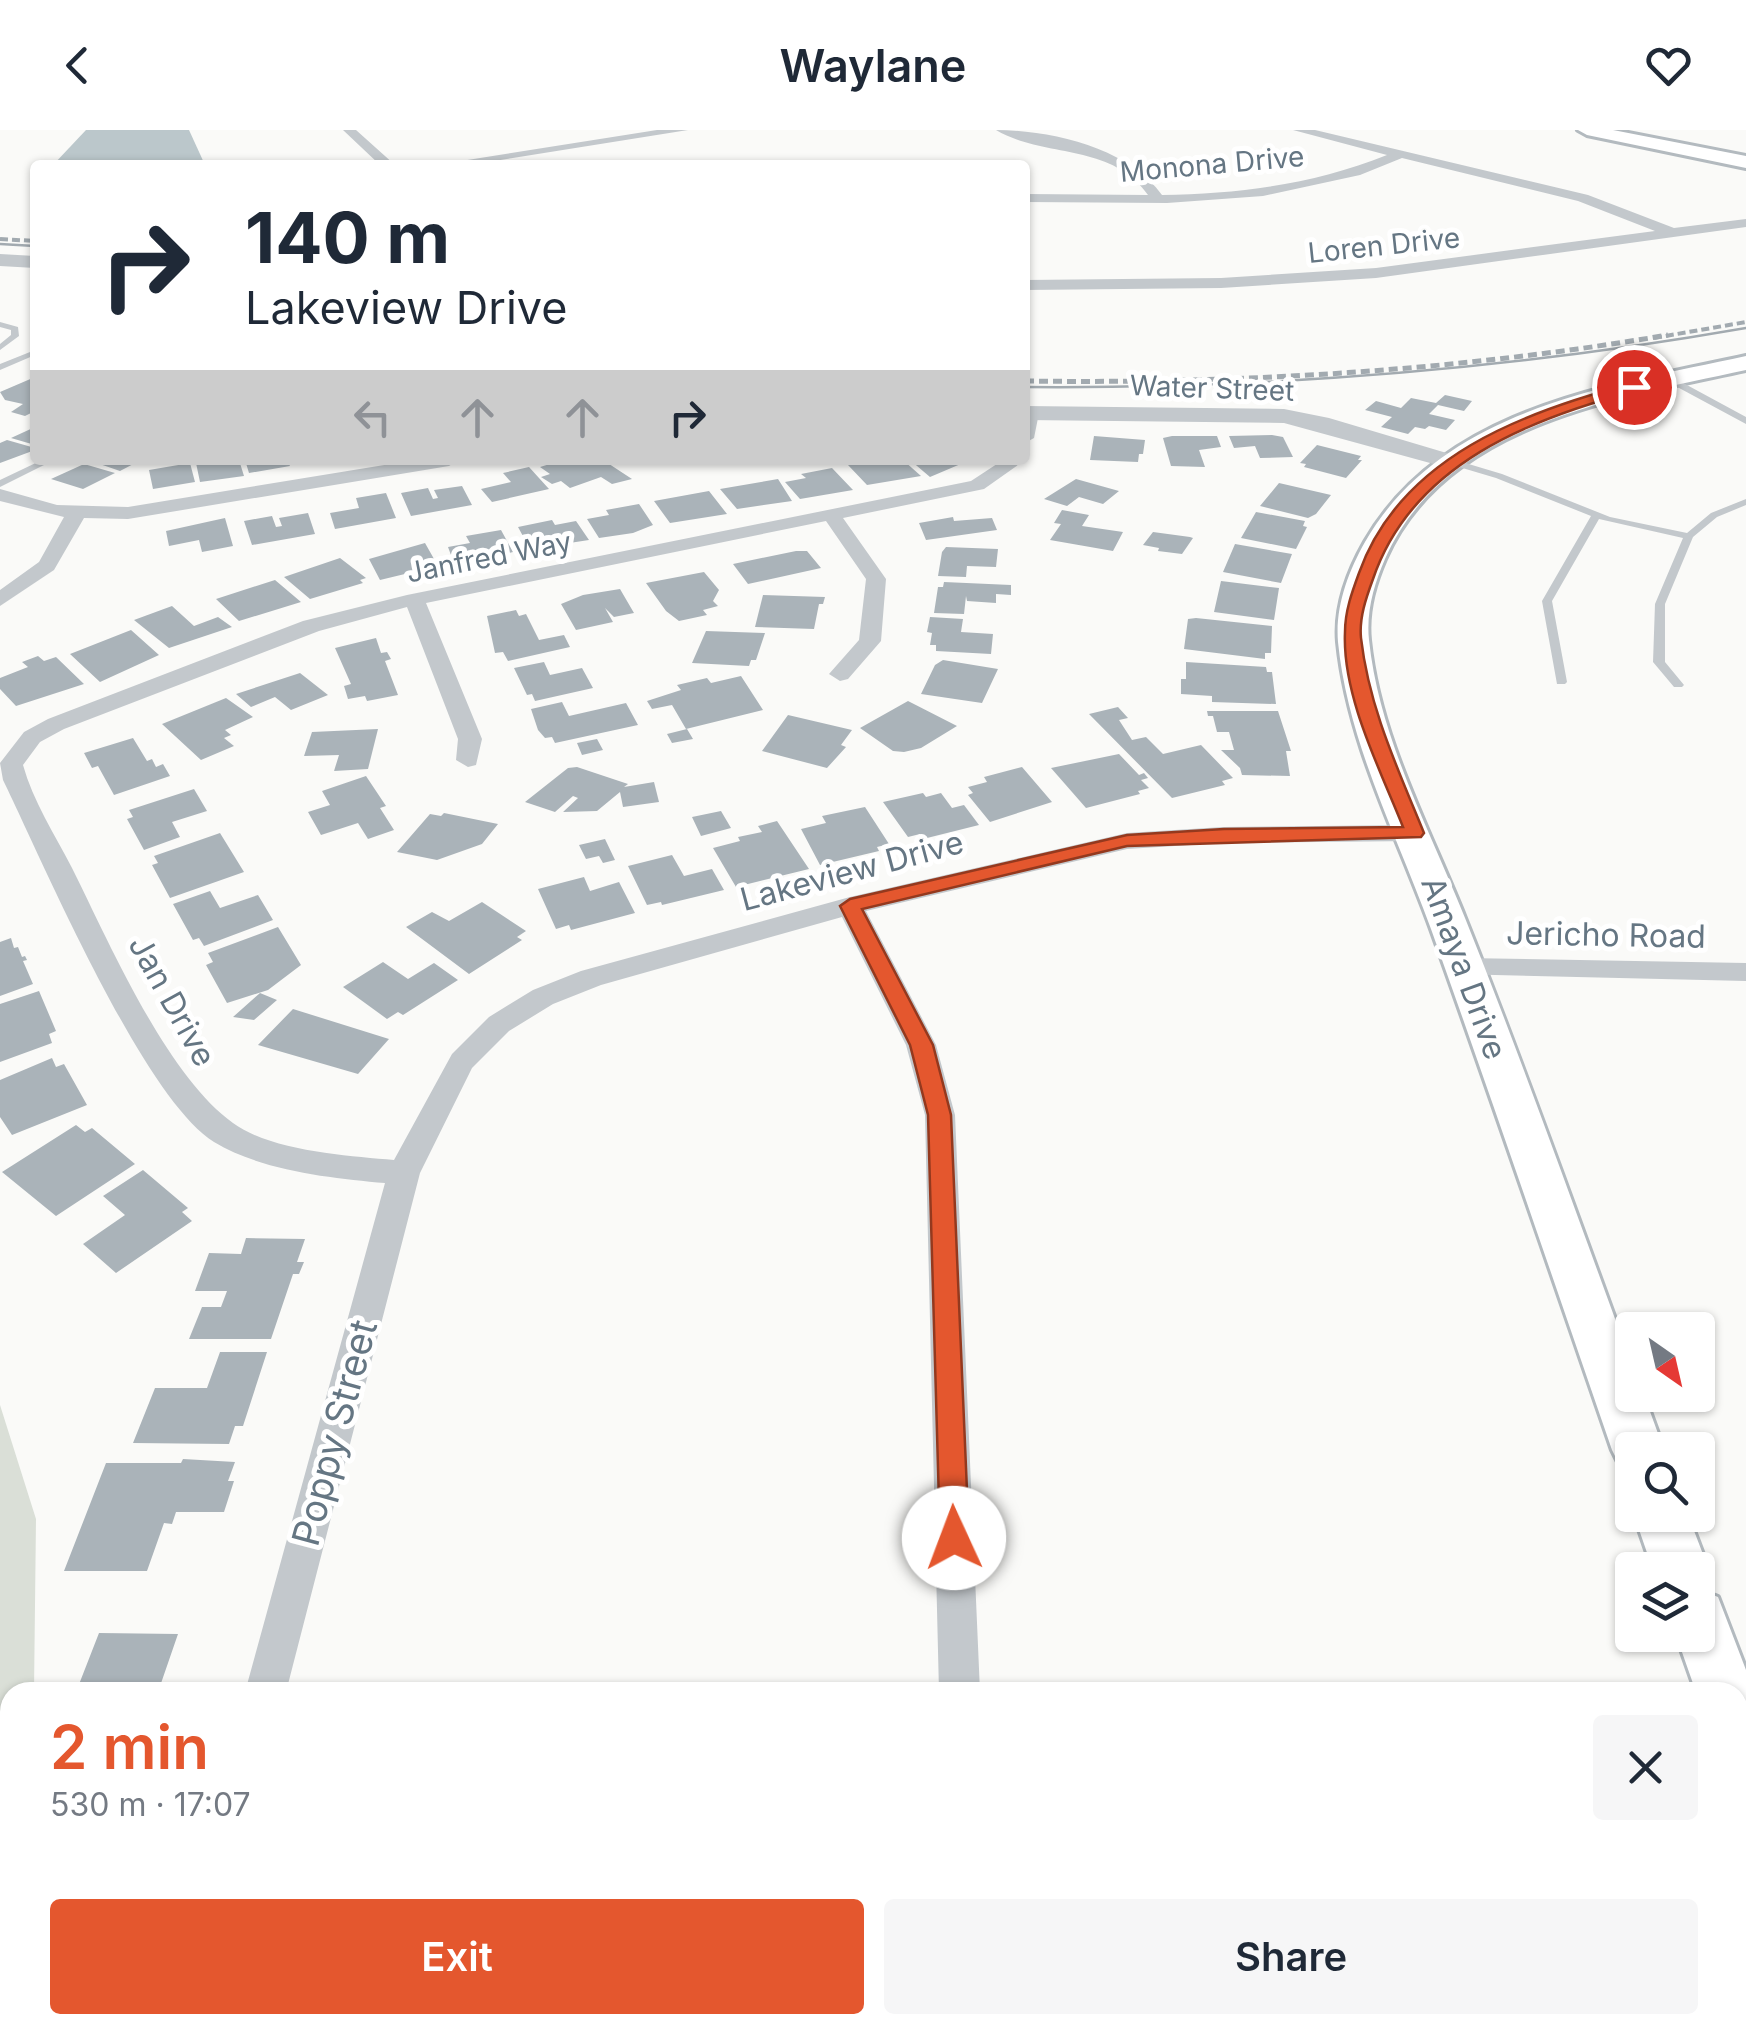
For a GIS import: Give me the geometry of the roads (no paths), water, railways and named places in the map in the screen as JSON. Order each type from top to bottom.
[{"type":"main road","points":[[1586,130],[1746,162]]},
{"type":"main road","name":"Amaya Drive","points":[[1632,1432],[1464,967],[1366,713],[1352,634],[1356,604],[1375,549],[1408,502],[1452,462],[1504,431],[1565,405],[1598,394],[1746,363]]},
{"type":"main road","points":[[1711,1652],[1721,1682]]},
{"type":"street","points":[[349,130],[382,160]]},
{"type":"street","points":[[478,160],[682,130]]},
{"type":"street","points":[[1002,130],[1124,165],[1145,179],[1157,198]]},
{"type":"street","points":[[1299,130],[1583,198],[1672,233]]},
{"type":"street","name":"Monona Drive","points":[[1030,198],[1157,198],[1300,185],[1357,171],[1399,154]]},
{"type":"street","name":"Loren Drive","points":[[1030,285],[1163,285],[1404,270],[1746,224]]},
{"type":"street","points":[[0,260],[30,262]]},
{"type":"street","name":"Water Street","points":[[1030,413],[1284,416],[1321,423],[1452,462]]},
{"type":"street","points":[[0,495],[77,512],[128,512],[415,465]]},
{"type":"street","name":"Janfred Way","points":[[15,780],[11,766],[32,738],[56,724],[311,626],[414,599],[977,485],[1008,465]]},
{"type":"street","points":[[0,600],[47,566],[77,512]]},
{"type":"street","points":[[833,516],[876,579],[870,641],[840,674]]},
{"type":"street","points":[[414,599],[470,739],[468,760]]},
{"type":"street","name":"Jan Drive","points":[[15,780],[159,1059],[196,1112],[223,1133],[336,1168],[404,1173]]},
{"type":"street","name":"Lakeview Drive","points":[[404,1173],[462,1061],[479,1042],[522,1009],[591,978],[850,906],[1127,840],[1414,833]]},
{"type":"street","points":[[850,906],[922,1045],[940,1115],[960,1682]]},
{"type":"street","name":"Jericho Road","points":[[1464,967],[1746,972]]},
{"type":"street","name":"Poppy Street","points":[[268,1682],[404,1173]]},
{"type":"lane","points":[[0,324],[14,329],[15,336],[0,348]]},
{"type":"lane","points":[[0,367],[30,354]]},
{"type":"lane","points":[[1671,380],[1746,421]]},
{"type":"lane","points":[[1452,462],[1499,476],[1596,515],[1690,536]]},
{"type":"lane","points":[[0,484],[39,465]]},
{"type":"lane","points":[[1678,685],[1660,662],[1660,604],[1690,536],[1714,515],[1746,502]]},
{"type":"lane","points":[[1560,682],[1547,601],[1596,515]]},
{"type":"tram line","points":[[0,244],[30,246]]},
{"type":"tram line","points":[[1030,387],[1206,385],[1387,374],[1566,355],[1746,328]]},
{"type":"railway","points":[[0,239],[30,241]]},
{"type":"railway","points":[[1654,338],[1746,322]]},
{"type":"railway","points":[[1030,381],[1348,373],[1508,358],[1668,335]]}]
